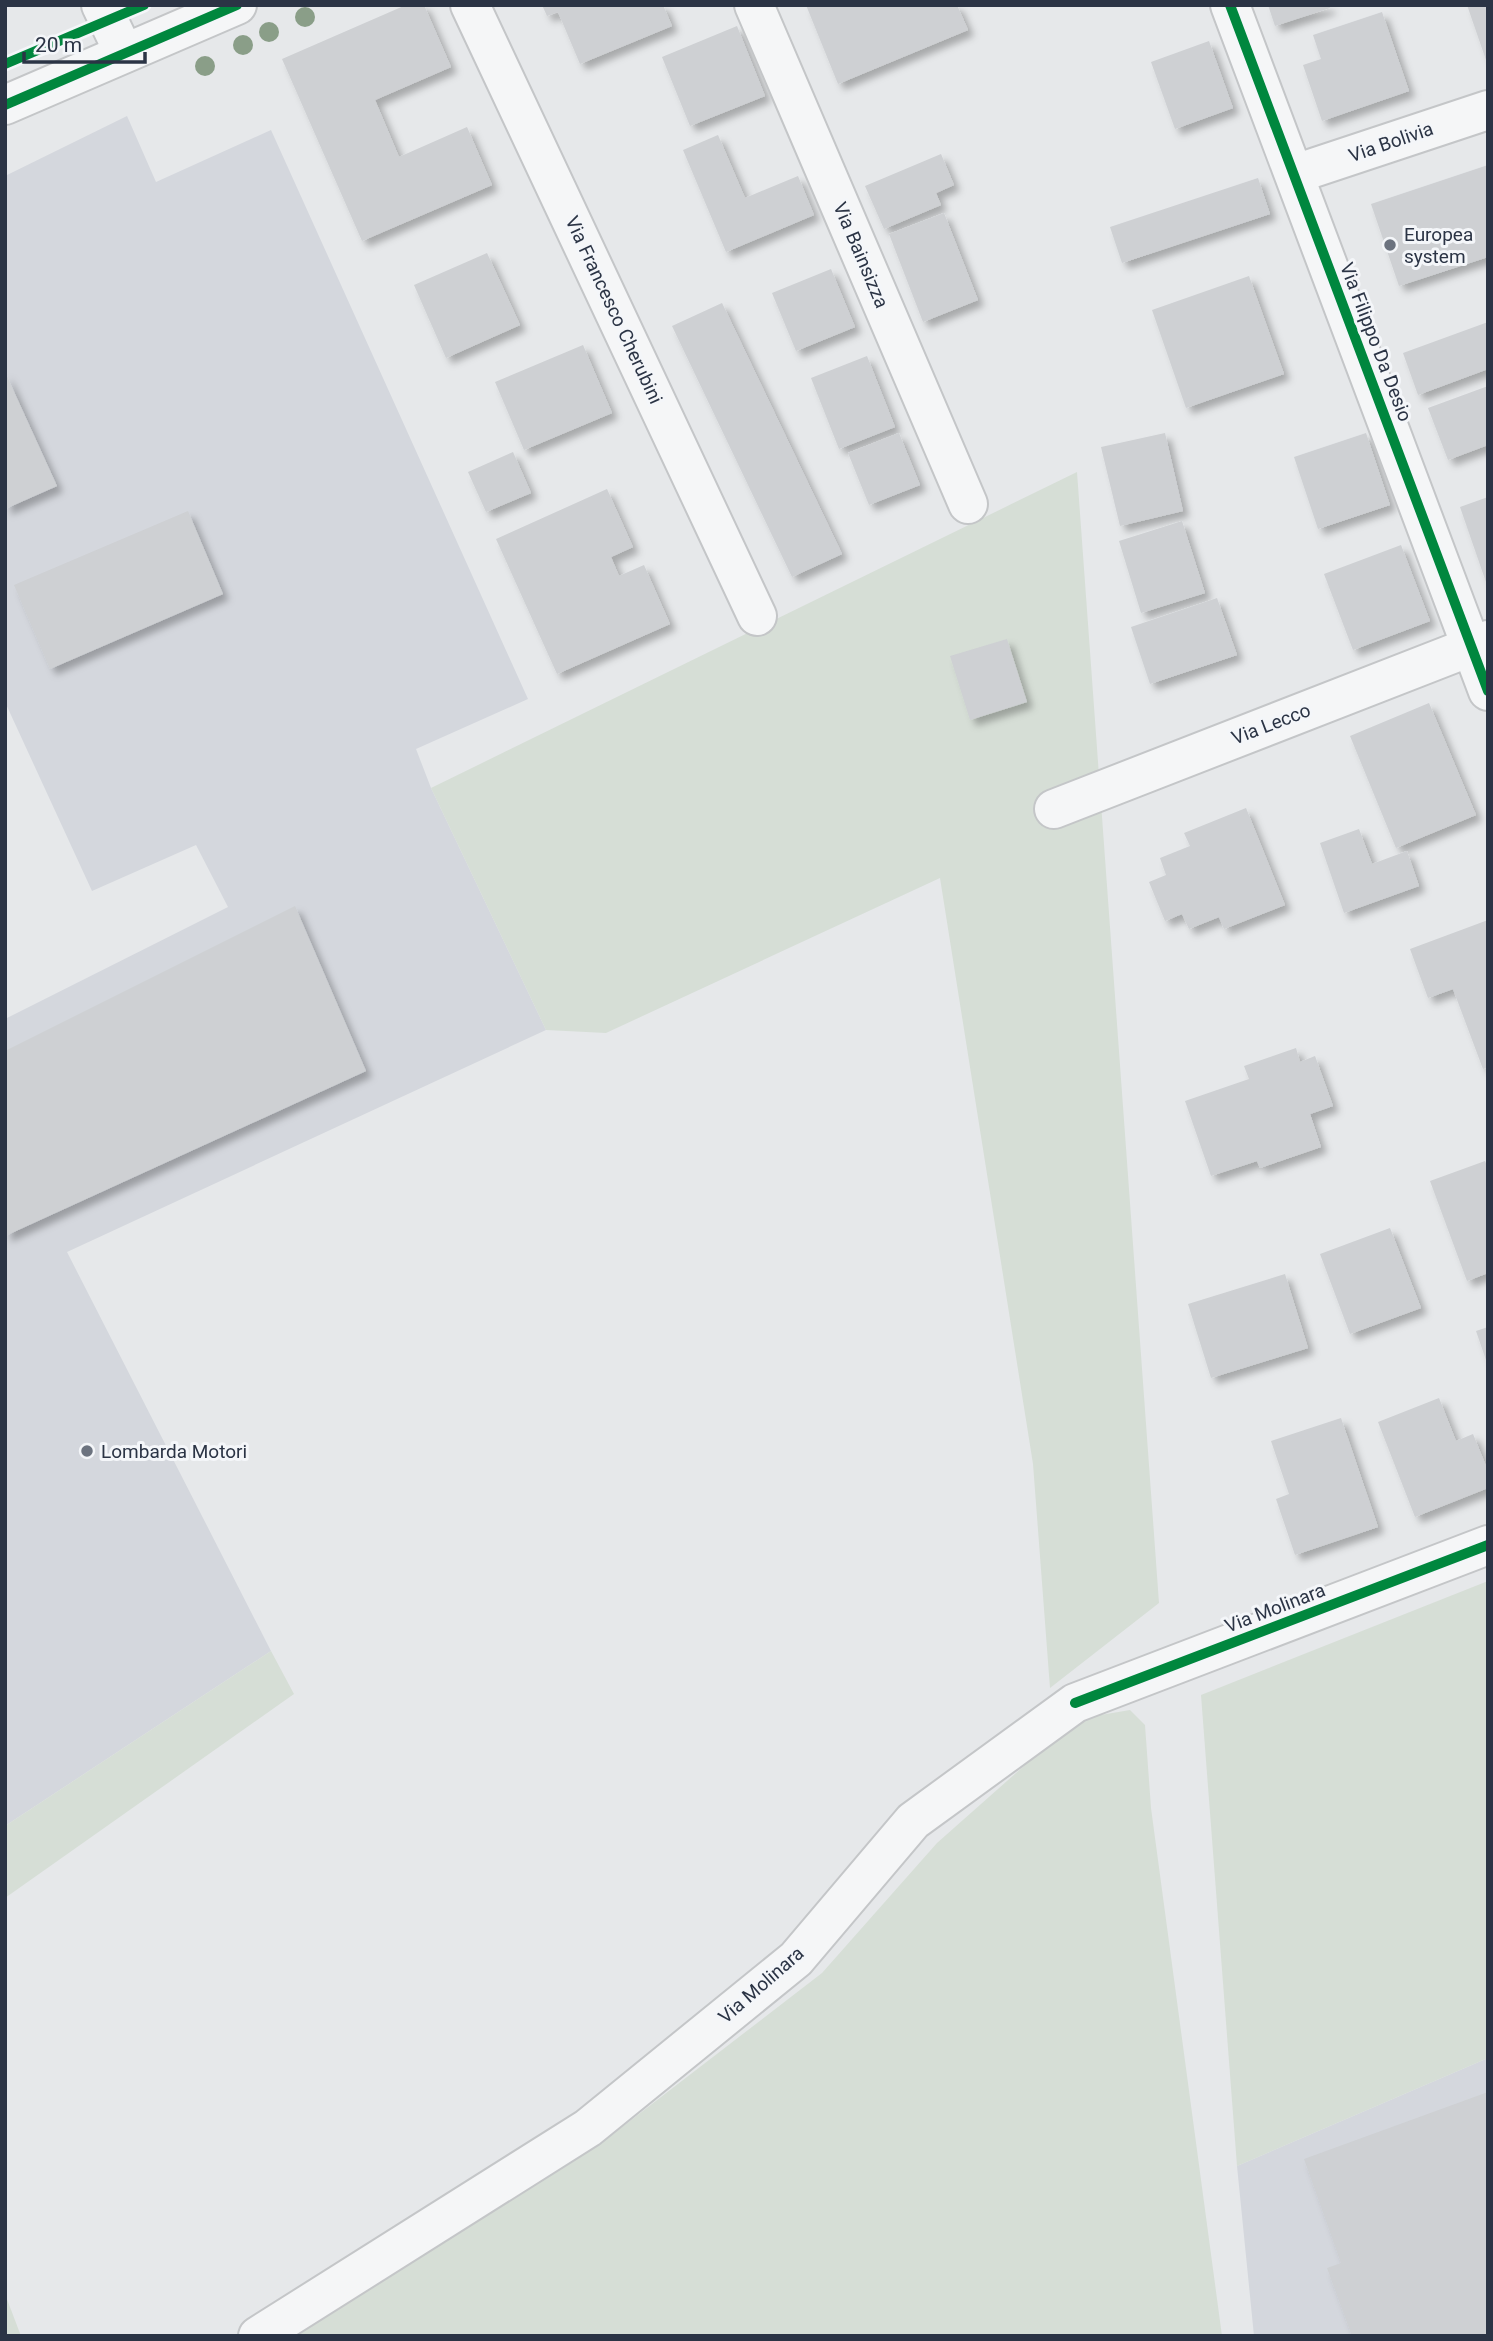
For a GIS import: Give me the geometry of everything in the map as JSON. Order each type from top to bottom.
[{"type":"street","points":[[101,5],[124,53]]},
{"type":"street","points":[[5,105],[237,5]]},
{"type":"street","name":"Via Francesco Cherubini","points":[[470,5],[757,616]]},
{"type":"street","name":"Via Bainsizza","points":[[754,5],[968,505]]},
{"type":"street","name":"Via Filippo Da Desio","points":[[1230,5],[1480,643],[1488,691]]},
{"type":"street","name":"Via Bolivia","points":[[1295,174],[1488,110]]},
{"type":"street","name":"Via Lecco","points":[[1054,809],[1480,643]]},
{"type":"street","name":"Via Molinara","points":[[258,2336],[588,2128],[796,1959],[913,1821],[1074,1703],[1488,1545]]},
{"type":"shaded area","points":[[127,116],[156,182],[271,130],[528,699],[416,749],[431,788],[546,1030],[67,1252],[271,1651],[5,1826],[5,1019],[228,907],[196,845],[92,891],[5,702],[5,176]]},
{"type":"shaded area","points":[[1077,472],[1159,1603],[1050,1688],[1033,1464],[940,878],[606,1033],[546,1030],[431,788]]},
{"type":"shaded area","points":[[1488,1581],[1488,2058],[1237,2166],[1201,1695]]},
{"type":"shaded area","points":[[271,1651],[294,1694],[5,1898],[5,1826]]},
{"type":"shaded area","points":[[1130,1710],[1145,1725],[1151,1808],[1222,2336],[279,2336],[600,2144],[822,1973],[937,1843],[1077,1719]]},
{"type":"shaded area","points":[[1488,2058],[1488,2336],[1254,2336],[1237,2166]]},
{"type":"shaded area","points":[[5,2294],[21,2336],[5,2336]]},
{"type":"building","points":[[406,5],[424,5],[451,67],[375,100],[399,157],[467,127],[492,185],[362,241],[282,59]]},
{"type":"building","points":[[542,5],[663,5],[672,26],[580,64],[558,12],[547,16]]},
{"type":"building","points":[[806,5],[957,5],[968,30],[838,84]]},
{"type":"building","points":[[1268,5],[1329,5],[1330,8],[1275,26]]},
{"type":"building","points":[[1467,5],[1488,5],[1486,60]]},
{"type":"building","points":[[1382,12],[1409,91],[1322,121],[1303,65],[1321,59],[1313,35]]},
{"type":"building","points":[[737,26],[765,96],[690,126],[662,57]]},
{"type":"building","points":[[1209,41],[1233,108],[1175,129],[1151,62]]},
{"type":"building","points":[[718,135],[745,198],[798,176],[814,215],[726,252],[683,150]]},
{"type":"building","points":[[941,154],[954,185],[936,193],[941,205],[884,229],[865,186]]},
{"type":"building","points":[[1488,165],[1488,257],[1399,286],[1371,204]]},
{"type":"building","points":[[1258,178],[1270,214],[1122,263],[1110,227]]},
{"type":"building","points":[[944,213],[978,300],[923,322],[889,234]]},
{"type":"building","points":[[487,253],[520,325],[446,358],[414,285]]},
{"type":"building","points":[[831,269],[855,327],[796,351],[772,293]]},
{"type":"building","points":[[1249,276],[1284,374],[1186,408],[1152,310]]},
{"type":"building","points":[[722,303],[842,554],[792,577],[672,326]]},
{"type":"building","points":[[1488,322],[1488,369],[1418,395],[1403,353]]},
{"type":"building","points":[[583,345],[612,413],[524,450],[495,382]]},
{"type":"building","points":[[867,356],[895,427],[839,449],[811,378]]},
{"type":"building","points":[[5,372],[57,486],[5,509]]},
{"type":"building","points":[[1488,386],[1488,445],[1448,460],[1428,408]]},
{"type":"building","points":[[899,433],[920,485],[869,505],[848,453]]},
{"type":"building","points":[[1165,433],[1183,511],[1120,526],[1101,447]]},
{"type":"building","points":[[1366,433],[1390,505],[1318,529],[1294,457]]},
{"type":"building","points":[[513,452],[531,493],[486,512],[468,472]]},
{"type":"building","points":[[607,489],[633,547],[611,557],[619,576],[644,565],[670,624],[557,674],[496,539]]},
{"type":"building","points":[[1488,497],[1488,585],[1487,585],[1460,507]]},
{"type":"building","points":[[188,511],[223,594],[50,669],[14,585]]},
{"type":"building","points":[[1182,521],[1205,593],[1141,613],[1119,541]]},
{"type":"building","points":[[1401,545],[1430,621],[1353,650],[1324,574]]},
{"type":"building","points":[[1217,598],[1237,655],[1150,684],[1131,627]]},
{"type":"building","points":[[1007,639],[1027,702],[970,720],[950,656]]},
{"type":"building","points":[[1429,703],[1476,815],[1396,848],[1350,736]]},
{"type":"building","points":[[1246,808],[1285,905],[1224,929],[1219,917],[1189,929],[1182,914],[1165,921],[1149,882],[1166,875],[1160,858],[1190,846],[1184,833]]},
{"type":"building","points":[[1359,829],[1372,864],[1407,851],[1419,886],[1344,913],[1320,843]]},
{"type":"building","points":[[295,906],[366,1071],[5,1236],[5,1051]]},
{"type":"building","points":[[1488,920],[1488,1067],[1483,1069],[1453,989],[1428,998],[1410,949]]},
{"type":"building","points":[[1296,1048],[1300,1062],[1315,1056],[1333,1106],[1310,1114],[1321,1147],[1260,1168],[1257,1161],[1211,1176],[1185,1101],[1249,1079],[1244,1066]]},
{"type":"building","points":[[1485,1161],[1488,1168],[1488,1273],[1467,1281],[1430,1181]]},
{"type":"building","points":[[1390,1228],[1421,1308],[1350,1334],[1320,1254]]},
{"type":"building","points":[[1285,1274],[1308,1348],[1211,1378],[1188,1304]]},
{"type":"building","points":[[1488,1327],[1488,1363],[1487,1363],[1476,1331]]},
{"type":"building","points":[[1439,1398],[1456,1441],[1473,1434],[1488,1471],[1488,1488],[1415,1517],[1378,1422]]},
{"type":"building","points":[[1341,1418],[1378,1527],[1295,1555],[1276,1499],[1289,1494],[1271,1441]]},
{"type":"building","points":[[1488,2092],[1488,2336],[1352,2336],[1327,2268],[1341,2263],[1304,2159]]},
{"type":"cycle path","points":[[5,64],[144,5]]},
{"type":"cycle path","points":[[5,105],[237,5]]},
{"type":"cycle path","points":[[1230,5],[1488,691]]},
{"type":"cycle path","points":[[1075,1703],[1488,1545]]},
{"type":"place","name":"Europea system","points":[[1390,245]]},
{"type":"place","name":"Lombarda Motori","points":[[87,1451]]}]
